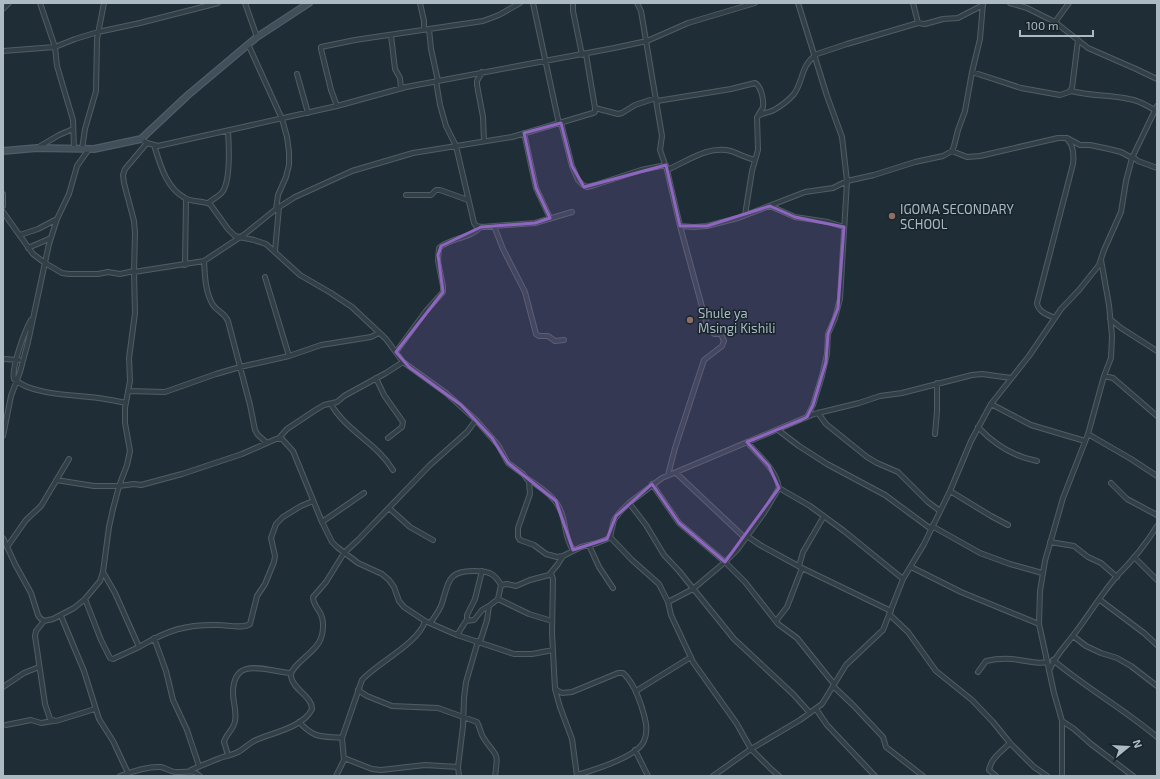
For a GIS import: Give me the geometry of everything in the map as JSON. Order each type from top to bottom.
[{"type":"main road","points":[[3,151],[37,148],[89,149],[141,139],[248,44],[309,3]]},
{"type":"street","points":[[3,9],[9,3]]},
{"type":"street","points":[[40,3],[55,47],[57,66],[73,120],[74,148]]},
{"type":"street","points":[[82,149],[85,129],[96,91],[96,46],[104,3]]},
{"type":"street","points":[[3,51],[55,47],[98,32],[218,3]]},
{"type":"street","points":[[245,3],[257,37]]},
{"type":"street","points":[[420,3],[427,30],[440,105],[446,126],[456,146],[468,200],[476,226],[535,224],[572,212]]},
{"type":"street","points":[[337,106],[325,69],[320,49],[321,47],[355,40],[483,21],[499,15],[520,3]]},
{"type":"street","points":[[533,3],[560,123],[572,166],[578,180],[583,186],[587,187],[595,185],[641,170],[666,168],[710,150],[717,149],[730,151],[755,160]]},
{"type":"street","points":[[3,212],[33,254],[62,273],[98,274],[108,272],[120,274],[204,261],[239,238],[277,208],[301,194],[352,171],[413,153],[512,137],[595,112],[584,54],[573,12],[573,3]]},
{"type":"street","points":[[637,3],[641,12],[657,99],[662,136],[660,150],[707,325],[714,334],[721,334],[724,341],[722,346],[704,360],[675,448],[668,475]]},
{"type":"street","points":[[141,139],[147,143],[158,146],[308,113],[401,88],[646,41],[688,23],[742,5],[754,3]]},
{"type":"street","points":[[798,3],[814,56],[842,136],[847,181],[842,285],[838,308],[828,334],[826,362],[815,399],[807,417]]},
{"type":"street","points":[[913,3],[918,24]]},
{"type":"street","points":[[1010,3],[1026,8],[1055,22],[1088,48],[1157,79]]},
{"type":"street","points":[[1055,22],[1069,3]]},
{"type":"street","points":[[758,116],[775,110],[792,96],[796,91],[806,65],[814,56],[847,44],[918,24],[925,24],[943,19],[958,18],[983,4]]},
{"type":"street","points":[[680,226],[707,226],[745,215],[805,192],[833,188],[847,181],[874,175],[915,162],[943,156],[952,151],[965,111],[980,39],[983,4]]},
{"type":"street","points":[[391,35],[396,69],[400,78],[401,88]]},
{"type":"street","points":[[1071,91],[1078,40]]},
{"type":"street","points":[[248,44],[282,119],[288,145],[289,166],[278,195],[275,251]]},
{"type":"street","points":[[482,72],[477,81],[477,85],[484,117],[484,141]]},
{"type":"street","points":[[714,776],[751,749],[816,709],[826,700],[833,685],[846,665],[883,630],[903,578],[911,567],[940,511],[978,427],[991,404],[1029,356],[1061,309],[1096,271],[1121,212],[1132,157],[1156,108],[1130,99],[1081,94],[1071,91],[1067,94],[1060,95],[1021,88],[972,72]]},
{"type":"street","points":[[297,74],[308,113]]},
{"type":"street","points":[[595,108],[618,114],[635,105],[657,99],[731,89],[755,83],[758,85],[760,88],[763,106],[758,116],[756,125],[758,144],[745,215]]},
{"type":"street","points":[[37,148],[59,134],[73,129]]},
{"type":"street","points":[[208,203],[223,192],[225,186],[228,162],[228,131]]},
{"type":"street","points":[[524,133],[536,188],[550,218]]},
{"type":"street","points":[[1055,318],[1040,310],[1037,307],[1037,303],[1073,164],[1073,151],[1069,141],[1066,138]]},
{"type":"street","points":[[952,151],[967,157],[980,156],[1030,144],[1070,138],[1080,145],[1090,145],[1121,152],[1138,161],[1157,168]]},
{"type":"street","points":[[53,721],[47,713],[35,634],[44,621],[60,616],[74,608],[85,599],[100,581],[103,572],[109,527],[130,454],[125,423],[130,370],[129,358],[135,313],[135,233],[134,221],[123,176],[125,169],[147,143]]},
{"type":"street","points":[[154,145],[167,180],[171,186],[186,199],[208,203],[235,236],[239,238],[249,238],[266,244],[300,275],[352,307],[379,333],[403,362],[446,393],[476,420],[498,445],[508,463],[556,501],[563,517],[568,541],[573,550]]},
{"type":"street","points":[[3,436],[4,418],[23,360],[51,238],[57,219],[69,194],[77,166],[89,149]]},
{"type":"street","points":[[406,195],[431,195],[436,190],[440,190],[468,200]]},
{"type":"street","points":[[3,194],[3,206]]},
{"type":"street","points":[[184,265],[186,199]]},
{"type":"street","points":[[770,206],[795,217],[828,222],[844,227]]},
{"type":"street","points":[[20,235],[38,229],[57,219]]},
{"type":"street","points":[[494,226],[503,248],[525,292],[536,334],[539,336],[548,336],[555,341],[564,340]]},
{"type":"street","points":[[396,352],[426,311],[443,292],[438,261],[439,248],[443,244],[472,234],[481,227]]},
{"type":"street","points":[[28,248],[51,238]]},
{"type":"street","points":[[1062,776],[1062,720],[1049,671],[1039,624],[1042,573],[1063,498],[1088,434],[1104,376],[1111,358],[1112,336],[1109,305],[1101,260]]},
{"type":"street","points":[[204,261],[208,294],[214,306],[225,314],[252,412],[255,430],[267,443]]},
{"type":"street","points":[[265,277],[289,356]]},
{"type":"street","points":[[34,316],[25,332],[17,360],[13,376],[17,382],[36,390],[126,403]]},
{"type":"street","points":[[1110,319],[1155,350],[1157,345]]},
{"type":"street","points":[[128,391],[165,392],[240,367],[289,356],[321,345],[371,337],[379,333]]},
{"type":"street","points":[[3,359],[23,360]]},
{"type":"street","points":[[56,480],[94,486],[141,485],[182,474],[242,454],[279,438],[287,429],[314,411],[324,405],[336,402],[403,362]]},
{"type":"street","points":[[610,537],[616,516],[652,484],[668,475],[676,473],[807,417],[880,396],[902,393],[937,383],[978,374],[1011,378]]},
{"type":"street","points":[[1104,376],[1113,378],[1157,416]]},
{"type":"street","points":[[376,378],[384,395],[402,422],[402,427],[388,438]]},
{"type":"street","points":[[935,434],[937,383]]},
{"type":"street","points":[[331,404],[352,430],[381,454],[393,470]]},
{"type":"street","points":[[991,404],[1031,424],[1085,441]]},
{"type":"street","points":[[818,413],[826,424],[867,457],[898,472],[928,502],[940,511]]},
{"type":"street","points":[[120,776],[159,767],[167,768],[175,774],[191,770],[238,752],[253,741],[276,733],[299,722],[309,714],[312,707],[294,684],[291,673],[297,664],[316,648],[322,636],[322,617],[313,601],[313,597],[326,582],[344,553],[430,465],[467,432],[476,420]]},
{"type":"street","points":[[978,427],[989,438],[1004,448],[1026,459],[1038,461]]},
{"type":"street","points":[[778,430],[827,464],[885,495],[931,528],[980,553],[1010,564],[1042,573]]},
{"type":"street","points":[[1088,434],[1157,476]]},
{"type":"street","points":[[279,438],[286,442],[292,451],[332,542],[358,563],[382,574],[389,580],[394,587],[399,602],[404,607],[425,620],[457,635],[514,654],[532,654],[553,650]]},
{"type":"street","points":[[668,602],[693,589],[725,562],[771,503],[779,488],[776,477],[769,466],[747,442]]},
{"type":"street","points":[[7,547],[26,520],[38,509],[69,459]]},
{"type":"street","points":[[676,473],[746,537],[800,567],[890,612],[908,632],[936,670],[972,700],[1010,743],[1034,767],[1047,776]]},
{"type":"street","points":[[526,478],[529,482],[530,494],[518,528],[518,537],[520,540],[534,545],[546,554],[557,557],[610,537]]},
{"type":"street","points":[[1111,483],[1123,496],[1157,515]]},
{"type":"street","points":[[652,484],[679,523],[725,562],[745,582],[776,622],[797,638],[833,685],[883,737],[886,747],[923,776]]},
{"type":"street","points":[[779,488],[824,516],[903,578]]},
{"type":"street","points":[[950,491],[1008,525]]},
{"type":"street","points":[[322,522],[364,494]]},
{"type":"street","points":[[85,599],[101,640],[110,658],[113,659],[139,647],[163,633],[189,626],[204,624],[240,627],[247,626],[250,624],[257,596],[265,584],[274,562],[275,556],[271,538],[276,524],[283,517],[301,506],[314,501]]},
{"type":"street","points":[[629,503],[646,525],[664,555],[679,571],[734,639],[794,694],[810,713]]},
{"type":"street","points":[[389,508],[410,527],[433,540]]},
{"type":"street","points":[[776,622],[787,607],[800,567],[803,552],[824,516]]},
{"type":"street","points":[[1049,671],[1053,660],[1157,526]]},
{"type":"street","points":[[610,537],[632,560],[660,584],[668,602],[671,615],[691,657],[737,724],[751,749],[779,776]]},
{"type":"street","points":[[3,538],[31,593],[38,615],[44,621]]},
{"type":"street","points":[[1050,542],[1074,546],[1088,557],[1101,563],[1117,577]]},
{"type":"street","points":[[590,545],[605,579],[613,588]]},
{"type":"street","points":[[501,585],[506,584],[516,586],[530,580],[547,576],[551,573],[563,556]]},
{"type":"street","points":[[1134,557],[1157,580]]},
{"type":"street","points":[[911,567],[961,592],[1039,624]]},
{"type":"street","points":[[431,622],[442,604],[446,587],[451,577],[461,572],[482,571],[494,575],[501,585],[498,599],[482,610],[474,620],[467,621]]},
{"type":"street","points":[[457,635],[467,621],[467,615],[475,599],[482,571]]},
{"type":"street","points":[[103,572],[118,598],[139,647]]},
{"type":"street","points":[[551,573],[553,579],[552,621],[555,690],[572,738],[577,776],[622,758],[641,746],[644,742],[647,726],[645,716],[636,691],[625,674],[621,672],[572,692],[562,693],[555,690]]},
{"type":"street","points":[[498,599],[529,614],[552,621]]},
{"type":"street","points":[[1100,600],[1144,633],[1157,645]]},
{"type":"street","points":[[458,776],[466,682],[487,620],[489,606]]},
{"type":"street","points":[[60,616],[84,671],[99,719],[113,741],[128,773]]},
{"type":"street","points":[[336,776],[344,758],[342,738],[362,680],[393,656],[415,636],[422,628],[425,620]]},
{"type":"street","points":[[1073,636],[1086,646],[1117,658],[1131,666],[1157,686]]},
{"type":"street","points":[[154,638],[166,671],[173,700],[187,730],[199,766]]},
{"type":"street","points":[[636,691],[691,657]]},
{"type":"street","points":[[978,672],[986,661],[997,659],[1013,659],[1034,663],[1047,662]]},
{"type":"street","points":[[1053,660],[1157,737]]},
{"type":"street","points":[[3,687],[24,673],[39,667]]},
{"type":"street","points":[[228,755],[224,742],[236,721],[233,692],[237,675],[242,670],[255,667],[291,673]]},
{"type":"street","points":[[358,690],[367,696],[392,706],[438,708],[477,722],[483,736],[496,754],[498,760],[495,776]]},
{"type":"street","points":[[816,709],[827,725],[875,776]]},
{"type":"street","points":[[6,725],[31,720],[41,723],[53,721],[70,718],[96,710]]},
{"type":"street","points":[[1062,720],[1133,776]]},
{"type":"street","points":[[299,722],[310,733],[315,735],[342,738]]},
{"type":"street","points":[[996,776],[989,770],[990,764],[995,757],[1010,743]]},
{"type":"street","points":[[635,750],[648,776]]},
{"type":"street","points":[[344,758],[381,770],[425,765],[458,767]]},
{"type":"street","points":[[191,770],[200,776]]},
{"type":"highlighted area","points":[[561,123],[572,166],[584,187],[666,165],[680,226],[707,226],[770,206],[795,217],[844,227],[838,308],[828,334],[826,362],[813,405],[807,417],[747,442],[769,466],[779,488],[725,562],[679,523],[652,484],[616,516],[607,539],[573,550],[556,501],[508,463],[492,438],[461,405],[409,367],[396,352],[443,292],[438,255],[441,246],[481,227],[535,223],[550,218],[536,188],[524,133]]},
{"type":"place","name":"IGOMA SECONDARY SCHOOL","points":[[892,216]]},
{"type":"place","name":"Shule ya Msingi Kishili","points":[[690,320]]}]
